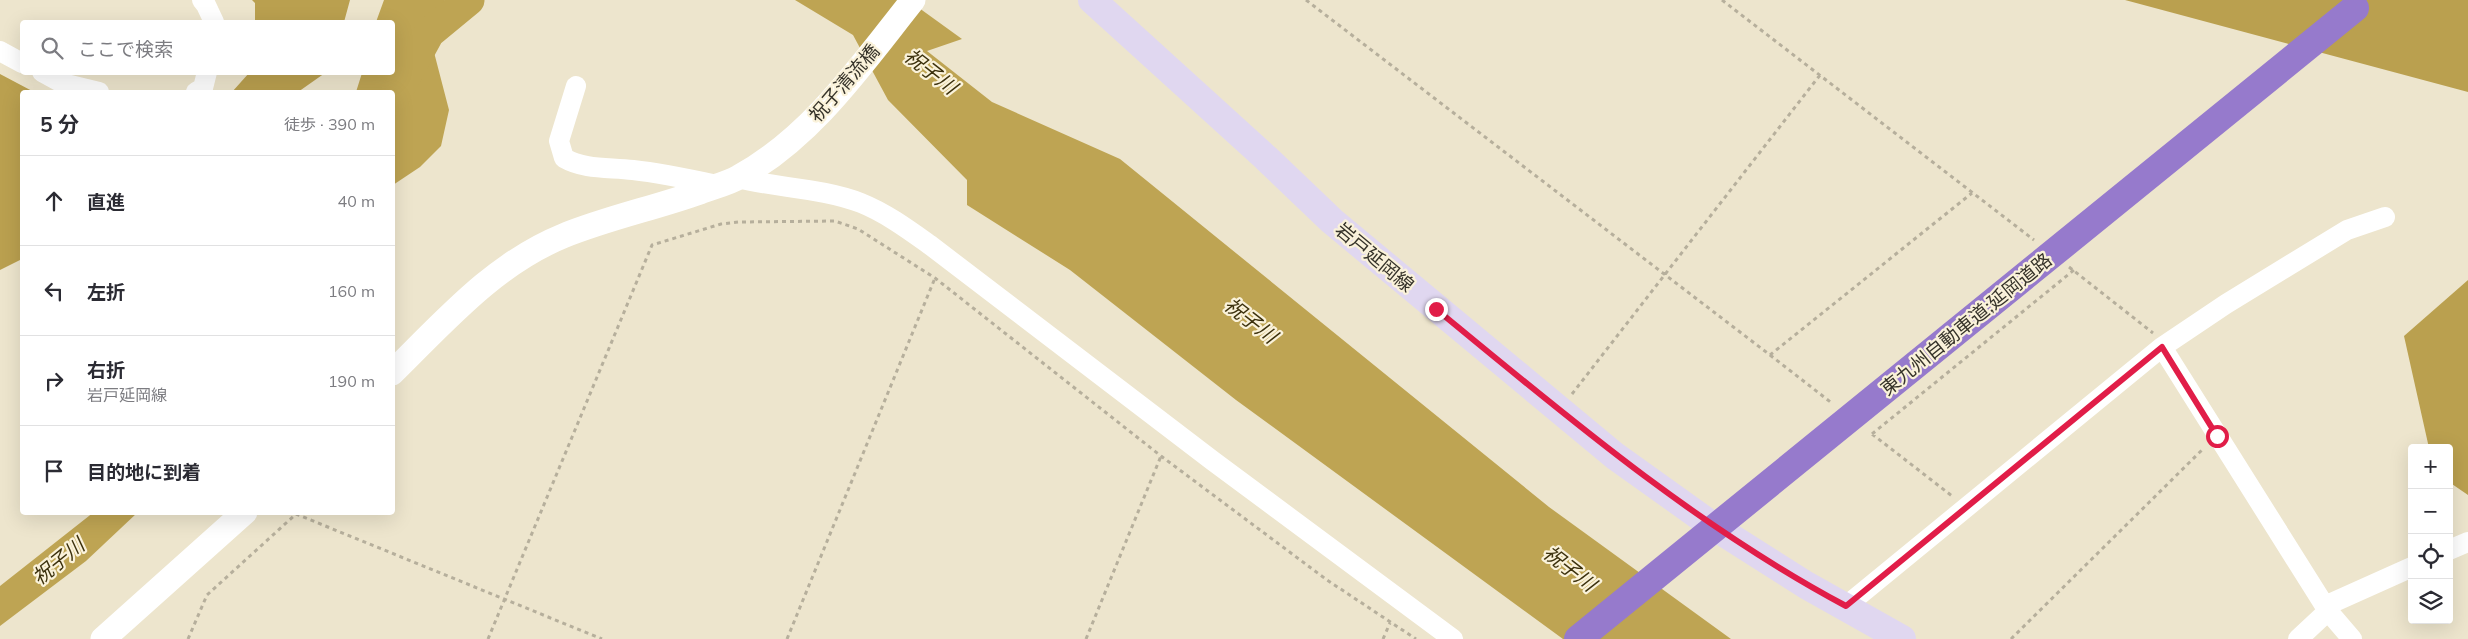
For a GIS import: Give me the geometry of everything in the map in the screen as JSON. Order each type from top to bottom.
[{"type":"highway","name":"東九州自動車道;延岡道路","points":[[1578,639],[2355,8]]},
{"type":"main road","name":"岩戸延岡線","points":[[1092,0],[1266,158],[1332,221],[1615,456],[1713,526],[1806,585],[1902,639]]},
{"type":"street","points":[[202,0],[213,20]]},
{"type":"street","name":"祝子清流橋","points":[[395,370],[461,305],[502,269],[562,236],[727,182],[767,160],[802,130],[843,89],[913,0]]},
{"type":"street","points":[[0,51],[20,62]]},
{"type":"street","points":[[47,75],[62,83],[91,90]]},
{"type":"street","points":[[200,90],[203,88],[206,75]]},
{"type":"street","points":[[576,86],[559,141],[564,158],[577,165],[632,169],[682,177],[767,186],[834,196],[862,203],[930,245],[1213,461],[1453,639]]},
{"type":"street","points":[[1846,606],[2164,346],[2226,304],[2347,230],[2385,217]]},
{"type":"street","points":[[2164,346],[2217,436],[2326,609],[2352,639]]},
{"type":"street","points":[[103,639],[242,515]]},
{"type":"street","points":[[2453,548],[2468,542]]},
{"type":"street","points":[[2298,639],[2326,609],[2408,569]]},
{"type":"path","points":[[1306,0],[1770,355],[1972,193]]},
{"type":"path","points":[[1722,0],[2035,240]]},
{"type":"path","points":[[1559,411],[1666,276],[1820,75]]},
{"type":"path","points":[[488,639],[652,245],[721,224],[835,222],[858,229],[935,278],[1161,456],[1327,580],[1416,639]]},
{"type":"path","points":[[2066,264],[2164,346]]},
{"type":"path","points":[[1872,434],[2074,270]]},
{"type":"path","points":[[787,639],[935,278]]},
{"type":"path","points":[[2011,639],[2217,436]]},
{"type":"path","points":[[1086,639],[1161,456]]},
{"type":"path","points":[[188,639],[207,595],[295,515]]},
{"type":"path","points":[[298,515],[602,639]]},
{"type":"path","points":[[1383,639],[1390,623]]},
{"type":"shaded area","points":[[252,0],[350,0],[345,20],[255,20],[255,3]]},
{"type":"shaded area","points":[[2125,0],[2468,0],[2468,92]]},
{"type":"shaded area","points":[[0,74],[30,90],[20,90],[20,260],[0,270]]},
{"type":"shaded area","points":[[247,75],[322,75],[301,90],[234,90]]},
{"type":"shaded area","points":[[2468,280],[2468,495],[2453,485],[2453,444],[2428,444],[2404,336]]},
{"type":"water","points":[[384,0],[445,0],[429,33],[449,110],[441,146],[420,167],[395,184],[395,90],[357,90],[361,75],[395,75],[395,20],[377,20]]},
{"type":"water","points":[[795,0],[908,0],[962,39],[927,51],[992,102],[1120,159],[1549,507],[1731,639],[1563,639],[1236,400],[1070,270],[967,205],[967,180],[888,100],[853,35]]},
{"type":"water","points":[[90,515],[135,515],[86,561],[0,626],[0,586]]},
{"type":"waterway","name":"祝子川","points":[[395,95],[429,33],[469,0]]},
{"type":"route","points":[[1436,309],[1615,456],[1713,526],[1806,585],[1846,606],[2162,347],[2217,436]]}]
